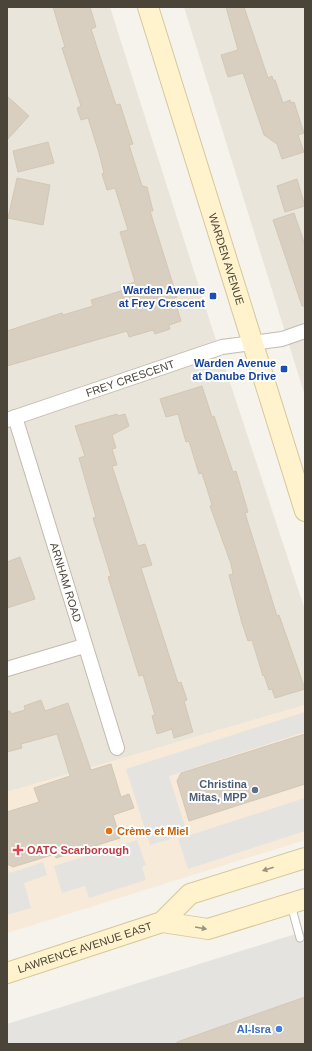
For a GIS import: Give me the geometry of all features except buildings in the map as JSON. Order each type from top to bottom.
[{"type":"main road","name":"WARDEN AVENUE","points":[[148,7],[254,343],[305,511]]},
{"type":"main road","name":"LAWRENCE AVENUE EAST","points":[[7,973],[162,922],[190,894],[305,858]]},
{"type":"main road","name":"LAWRENCE AVENUE EAST","points":[[162,922],[208,929],[298,901]]},
{"type":"street","name":"FREY CRESCENT","points":[[11,418],[222,347],[282,339],[305,331]]},
{"type":"street","name":"ARNHAM ROAD","points":[[11,418],[117,748]]},
{"type":"street","points":[[7,669],[84,646]]},
{"type":"lane","points":[[298,901],[300,938]]},
{"type":"shaded area","points":[[7,7],[110,7],[214,334],[305,610],[305,705],[7,792]]},
{"type":"shaded area","points":[[184,7],[305,7],[305,396]]},
{"type":"shaded area","points":[[305,705],[305,840],[7,933],[7,792]]},
{"type":"shaded area","points":[[305,712],[305,732],[169,776],[185,826],[168,831],[171,839],[150,845],[126,769]]},
{"type":"shaded area","points":[[305,798],[305,831],[188,869],[178,839]]},
{"type":"shaded area","points":[[137,840],[146,865],[142,867],[146,880],[89,898],[85,886],[62,893],[54,866]]},
{"type":"shaded area","points":[[43,862],[47,875],[24,883],[31,908],[7,915],[7,868],[10,873]]},
{"type":"shaded area","points":[[305,931],[305,998],[175,1044],[7,1044],[7,1024]]},
{"type":"place","name":"Warden Avenue at Frey Crescent","points":[[213,296]]},
{"type":"place","name":"Warden Avenue at Danube Drive","points":[[284,369]]},
{"type":"place","name":"Christina Mitas, MPP","points":[[255,790]]},
{"type":"place","name":"Crème et Miel","points":[[109,831]]},
{"type":"place","name":"OATC Scarborough","points":[[18,850]]},
{"type":"place","name":"Al-Isra","points":[[279,1029]]}]
